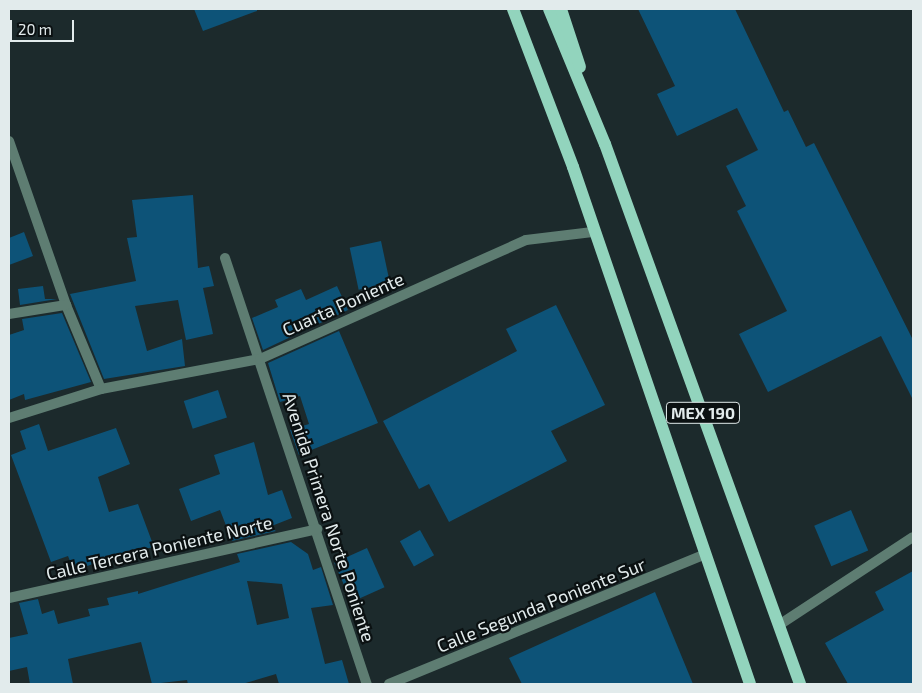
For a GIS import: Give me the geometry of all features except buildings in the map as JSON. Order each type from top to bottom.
[{"type":"main road","name":"MEX 190","points":[[513,9],[573,167],[593,232],[750,684]]},
{"type":"main road","name":"MEX 190","points":[[549,9],[605,144]]},
{"type":"main road","name":"MEX 190","points":[[561,9],[605,144],[800,684]]},
{"type":"street","points":[[9,141],[66,305],[100,389]]},
{"type":"street","name":"Cuarta Poniente","points":[[9,418],[100,389],[260,359],[526,240],[593,232]]},
{"type":"street","name":"Avenida Primera Norte Poniente","points":[[225,258],[317,529],[366,684]]},
{"type":"street","points":[[9,314],[66,305]]},
{"type":"street","name":"Calle Tercera Poniente Norte","points":[[9,598],[317,529]]},
{"type":"street","points":[[779,625],[913,536]]},
{"type":"street","name":"Calle Segunda Poniente Sur","points":[[390,684],[704,555]]}]
